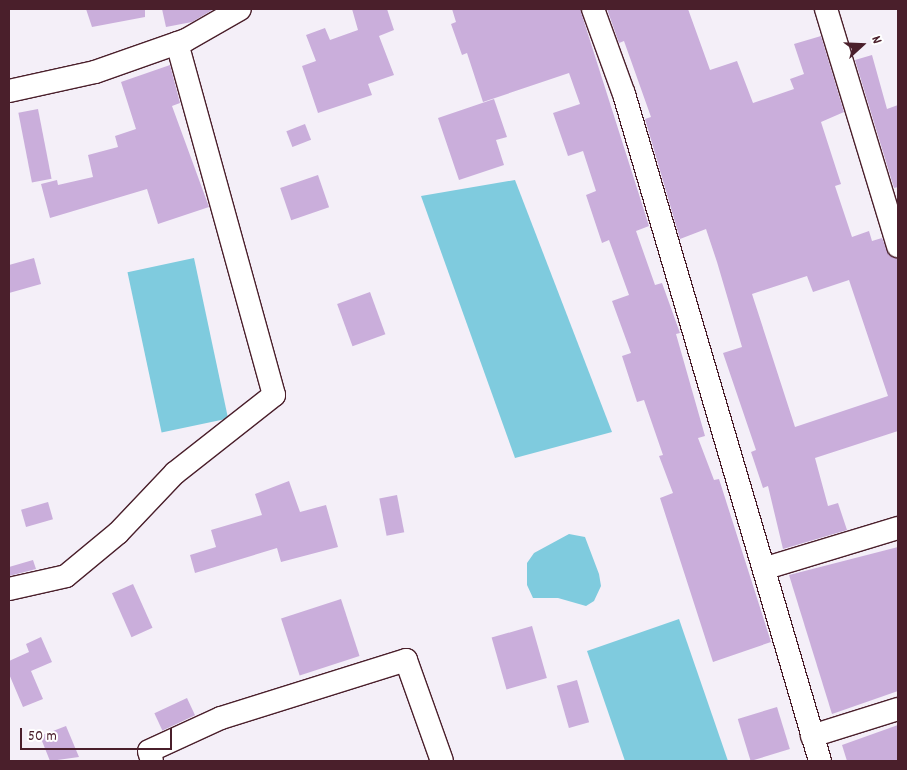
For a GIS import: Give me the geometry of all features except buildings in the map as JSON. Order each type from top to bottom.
[{"type":"street","points":[[9,91],[95,72],[177,43],[240,9]]},
{"type":"street","points":[[594,9],[624,94],[766,568],[820,761]]},
{"type":"street","points":[[826,9],[898,246]]},
{"type":"street","points":[[9,589],[66,576],[118,533],[175,472],[274,395],[177,43]]},
{"type":"street","points":[[766,568],[898,528]]},
{"type":"street","points":[[152,761],[149,751],[220,718],[406,660],[442,761]]},
{"type":"street","points":[[812,736],[898,709]]},
{"type":"water","points":[[515,180],[612,432],[515,458],[421,196]]},
{"type":"water","points":[[194,258],[228,418],[162,433],[127,272]]},
{"type":"water","points":[[569,534],[585,537],[599,574],[601,586],[594,601],[586,606],[558,598],[533,598],[527,585],[527,563],[534,553]]},
{"type":"water","points":[[679,619],[728,761],[625,761],[587,651]]}]
